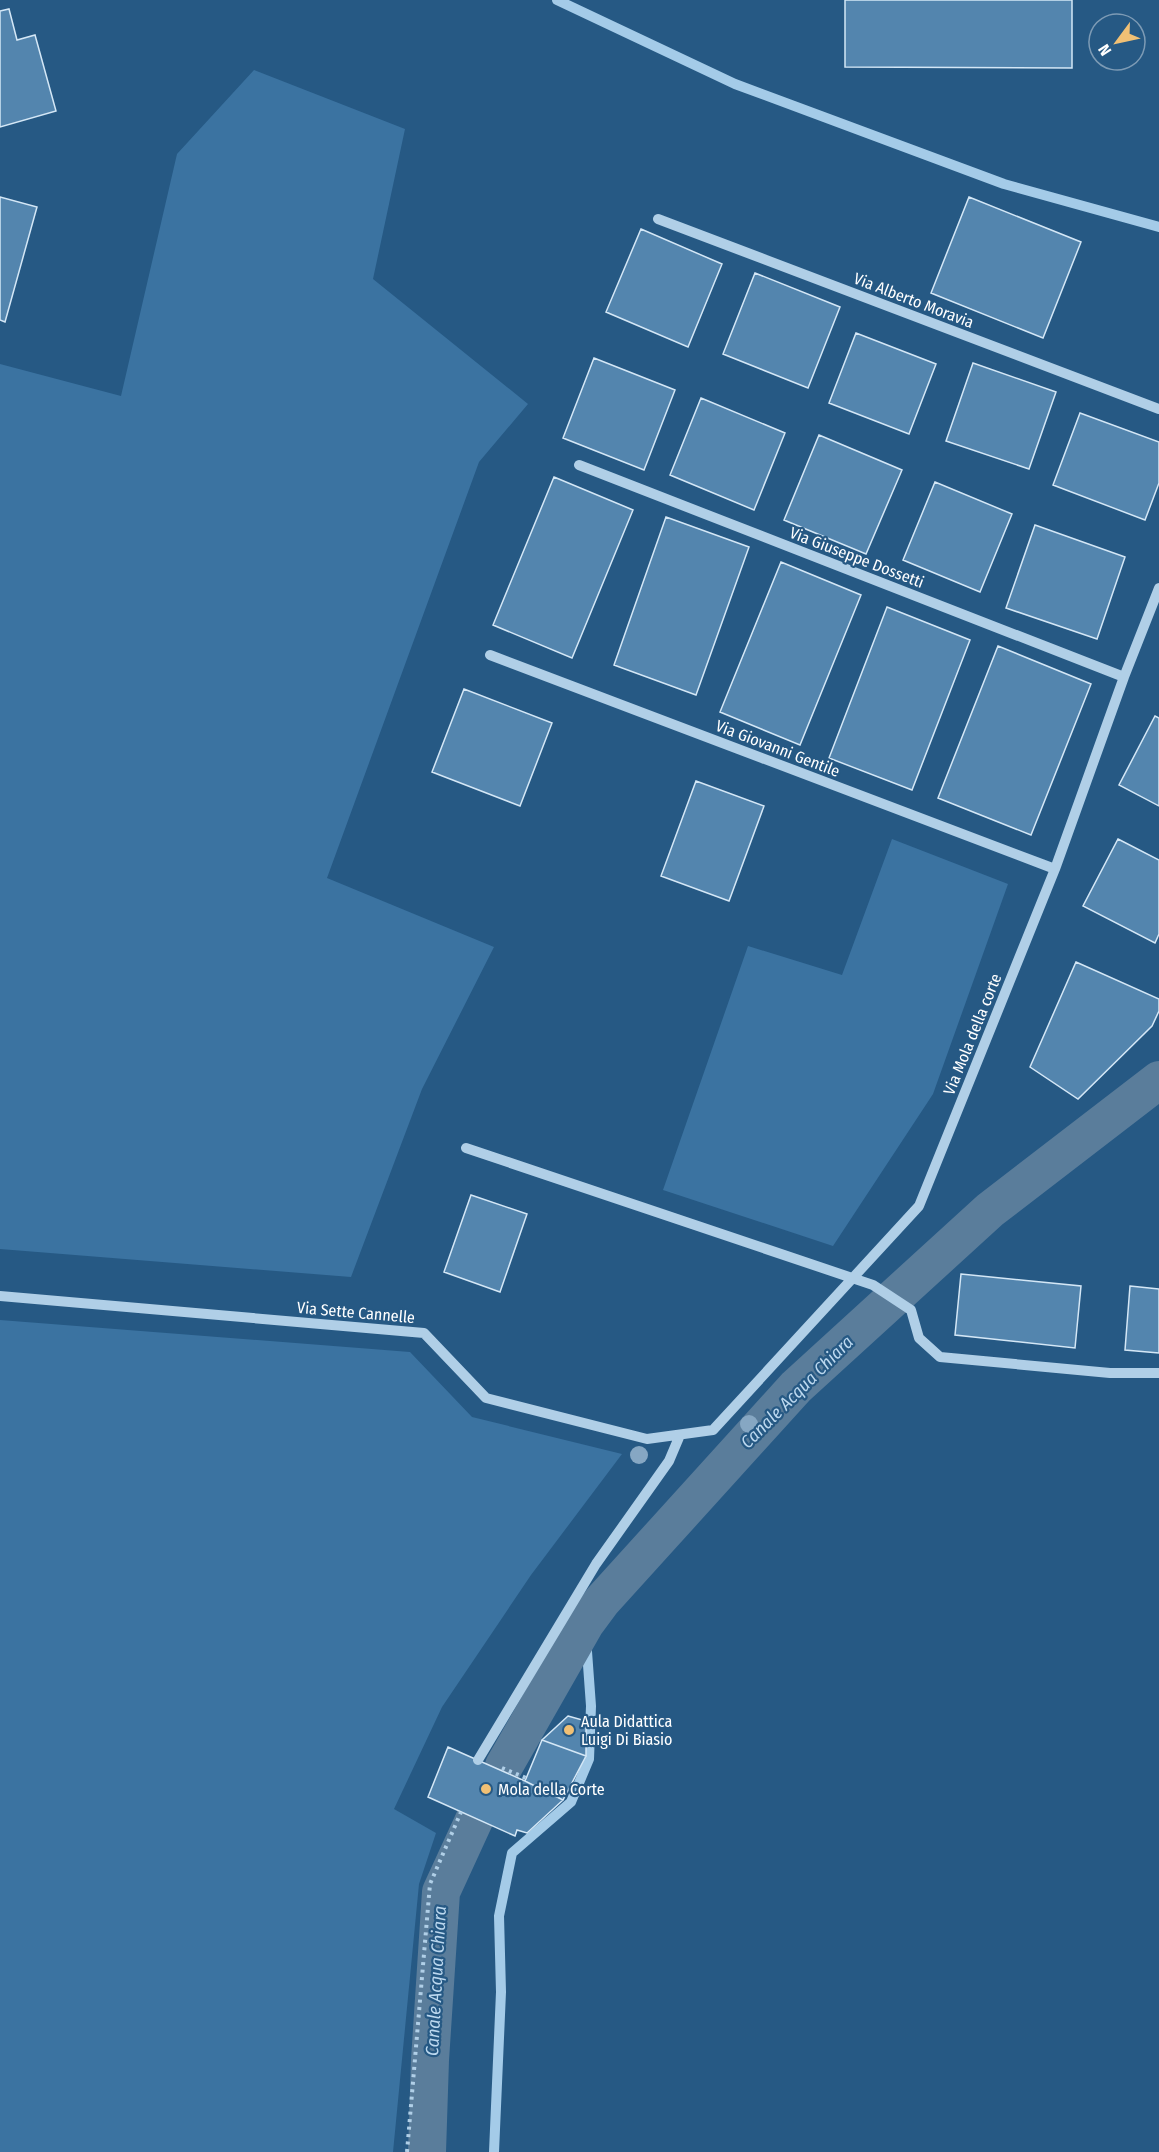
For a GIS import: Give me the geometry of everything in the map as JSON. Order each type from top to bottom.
[{"type":"street","name":"Via Alberto Moravia","points":[[658,219],[1159,409]]},
{"type":"street","name":"Via Giuseppe Dossetti","points":[[579,465],[1124,677]]},
{"type":"street","name":"Via Mola della corte","points":[[713,1430],[919,1206],[1055,869],[1124,677],[1159,588]]},
{"type":"street","name":"Via Giovanni Gentile","points":[[490,655],[1055,869]]},
{"type":"street","points":[[466,1148],[873,1285],[911,1310],[919,1338],[940,1357],[1110,1373],[1159,1373]]},
{"type":"street","name":"Via Sette Cannelle","points":[[0,1296],[424,1333],[486,1398],[647,1439],[713,1430]]},
{"type":"street","points":[[478,1760],[596,1564],[669,1461],[680,1434]]},
{"type":"path","points":[[407,2152],[430,1884],[461,1812]]},
{"type":"shaded area","points":[[254,70],[405,129],[373,279],[528,404],[479,462],[327,878],[494,947],[422,1089],[351,1277],[0,1249],[0,364],[121,396],[177,154]]},
{"type":"shaded area","points":[[892,839],[1008,884],[933,1094],[833,1246],[663,1190],[748,946],[842,975]]},
{"type":"shaded area","points":[[0,1320],[410,1352],[472,1417],[622,1454],[531,1575],[442,1707],[394,1809],[436,1833],[419,1884],[393,2152],[0,2152]]},
{"type":"building","points":[[845,0],[1072,0],[1072,68],[845,67]]},
{"type":"building","points":[[9,9],[17,40],[35,35],[56,111],[0,127],[0,11]]},
{"type":"building","points":[[0,197],[37,207],[5,322],[0,320]]},
{"type":"building","points":[[969,197],[1081,242],[1043,338],[931,293]]},
{"type":"building","points":[[641,229],[722,264],[688,347],[606,312]]},
{"type":"building","points":[[755,273],[840,307],[808,388],[723,354]]},
{"type":"building","points":[[856,333],[936,364],[909,434],[829,403]]},
{"type":"building","points":[[594,358],[675,390],[644,470],[563,438]]},
{"type":"building","points":[[973,363],[1056,392],[1029,469],[946,441]]},
{"type":"building","points":[[701,398],[785,433],[754,510],[670,475]]},
{"type":"building","points":[[1080,413],[1159,442],[1159,483],[1145,520],[1053,485]]},
{"type":"building","points":[[819,435],[902,470],[866,554],[784,520]]},
{"type":"building","points":[[554,477],[633,510],[572,658],[493,625]]},
{"type":"building","points":[[935,482],[1012,514],[980,592],[903,560]]},
{"type":"building","points":[[666,517],[749,547],[696,695],[614,665]]},
{"type":"building","points":[[1035,525],[1125,557],[1097,639],[1006,608]]},
{"type":"building","points":[[781,562],[861,595],[800,745],[720,712]]},
{"type":"building","points":[[887,607],[970,640],[912,790],[829,758]]},
{"type":"building","points":[[998,646],[1091,684],[1031,835],[938,798]]},
{"type":"building","points":[[464,689],[552,723],[520,806],[432,772]]},
{"type":"building","points":[[1155,716],[1159,718],[1159,806],[1119,785]]},
{"type":"building","points":[[696,781],[764,806],[729,901],[661,876]]},
{"type":"building","points":[[1118,839],[1159,860],[1159,934],[1155,943],[1083,906]]},
{"type":"building","points":[[1076,962],[1159,999],[1159,1011],[1152,1026],[1078,1099],[1030,1067]]},
{"type":"building","points":[[471,1195],[527,1214],[500,1292],[444,1272]]},
{"type":"building","points":[[961,1274],[1081,1286],[1075,1348],[955,1335]]},
{"type":"building","points":[[1130,1286],[1159,1289],[1159,1353],[1125,1350]]},
{"type":"building","name":"Aula Didattica Luigi Di Biasio","points":[[568,1716],[586,1721],[586,1756],[542,1740]]},
{"type":"building","points":[[542,1740],[586,1756],[563,1800],[525,1781]]},
{"type":"building","name":"Mola della Corte","points":[[448,1747],[563,1800],[527,1833],[517,1830],[515,1836],[428,1797]]},
{"type":"waterway","points":[[557,0],[735,84],[1004,184],[1159,227]]},
{"type":"waterway","name":"Canale Acqua Chiara","points":[[504,1766],[585,1624],[602,1601],[796,1387],[990,1210],[1159,1080]]},
{"type":"waterway","points":[[494,2152],[501,1992],[499,1916],[512,1853],[571,1802],[589,1759],[591,1706],[585,1624]]},
{"type":"waterway","name":"Canale Acqua Chiara","points":[[427,2152],[430,2060],[441,1892],[475,1818]]},
{"type":"place","name":"Aula Didattica Luigi Di Biasio","points":[[569,1730]]},
{"type":"place","name":"Mola della Corte","points":[[486,1789]]}]
